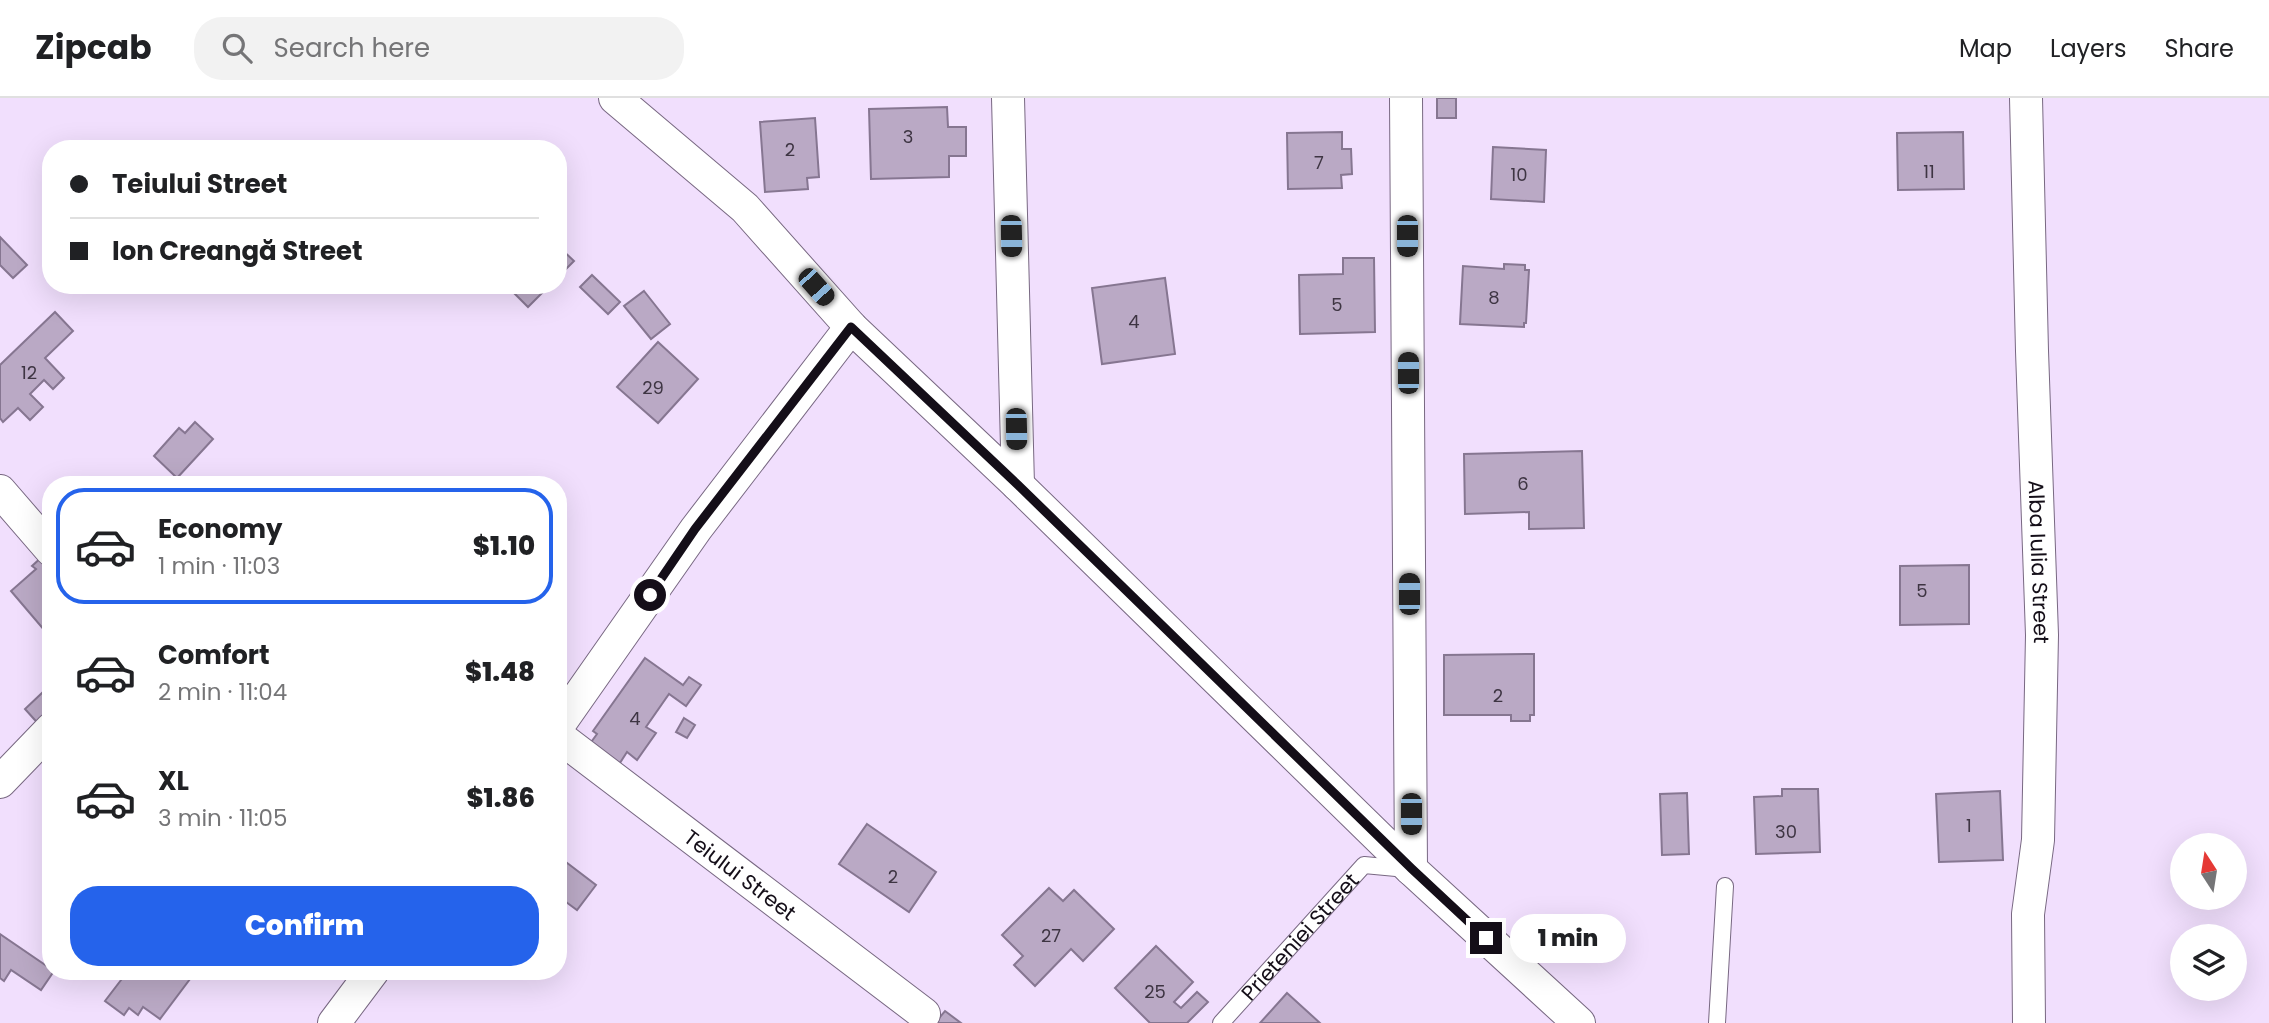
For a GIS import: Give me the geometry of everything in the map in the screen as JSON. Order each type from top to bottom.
[{"type":"street","points":[[615,98],[745,208],[851,327],[1018,485],[1412,869],[1579,1023]]},
{"type":"street","points":[[1008,98],[1018,485]]},
{"type":"street","points":[[1406,98],[1412,869]]},
{"type":"street","name":"Alba Iulia Street","points":[[2026,98],[2042,635],[2038,840],[2028,914],[2029,1023]]},
{"type":"street","points":[[567,713],[695,529],[851,327]]},
{"type":"street","points":[[0,491],[42,540]]},
{"type":"street","points":[[0,782],[42,738]]},
{"type":"street","name":"Teiului Street","points":[[567,743],[924,1014]]},
{"type":"street","points":[[334,1023],[366,980]]},
{"type":"lane","name":"Prieteniei Street","points":[[1221,1023],[1364,865],[1412,869]]},
{"type":"lane","points":[[1717,1023],[1725,886]]},
{"type":"building","points":[[1437,98],[1456,98],[1456,118],[1437,118]]},
{"type":"building","points":[[947,107],[948,127],[966,127],[966,156],[949,156],[949,177],[871,179],[869,109]]},
{"type":"building","points":[[815,118],[819,177],[807,178],[808,189],[765,192],[760,122]]},
{"type":"building","points":[[1342,132],[1342,149],[1351,149],[1352,174],[1341,175],[1342,188],[1288,189],[1287,133]]},
{"type":"building","points":[[1963,132],[1964,189],[1898,190],[1897,133]]},
{"type":"building","points":[[1493,147],[1546,150],[1544,202],[1491,199]]},
{"type":"building","points":[[0,237],[27,265],[13,278],[0,265]]},
{"type":"building","points":[[567,254],[574,261],[567,268]]},
{"type":"building","points":[[1343,258],[1374,258],[1375,332],[1300,334],[1299,275],[1343,274]]},
{"type":"building","points":[[1504,264],[1525,265],[1525,270],[1529,270],[1524,327],[1460,324],[1463,266],[1504,269]]},
{"type":"building","points":[[592,275],[620,302],[608,314],[580,287]]},
{"type":"building","points":[[1165,278],[1175,354],[1102,364],[1092,288]]},
{"type":"building","points":[[644,291],[670,324],[651,339],[624,306]]},
{"type":"building","points":[[515,294],[541,294],[528,307]]},
{"type":"building","points":[[55,312],[73,331],[45,358],[64,378],[53,389],[44,380],[30,394],[43,407],[30,420],[18,408],[3,422],[0,418],[0,365]]},
{"type":"building","points":[[658,342],[698,379],[658,423],[617,387]]},
{"type":"building","points":[[195,422],[213,439],[179,476],[175,476],[154,456],[179,428],[185,433]]},
{"type":"building","points":[[1582,451],[1584,528],[1529,529],[1529,512],[1465,514],[1464,454]]},
{"type":"building","points":[[42,557],[42,627],[11,591],[36,569],[32,566]]},
{"type":"building","points":[[1969,565],[1969,624],[1900,625],[1900,566]]},
{"type":"building","points":[[1534,654],[1534,715],[1530,715],[1530,721],[1511,721],[1511,715],[1444,715],[1444,655]]},
{"type":"building","points":[[645,658],[683,685],[689,677],[701,685],[686,706],[669,694],[646,727],[656,733],[637,760],[627,752],[618,766],[589,745],[597,734],[593,731]]},
{"type":"building","points":[[42,693],[42,728],[25,709]]},
{"type":"building","points":[[684,718],[695,725],[687,738],[676,732]]},
{"type":"building","points":[[1782,789],[1818,789],[1820,852],[1756,854],[1754,797],[1782,796]]},
{"type":"building","points":[[2000,791],[2003,860],[1939,862],[1936,794]]},
{"type":"building","points":[[1687,793],[1689,854],[1662,855],[1660,794]]},
{"type":"building","points":[[867,824],[936,872],[909,912],[839,864]]},
{"type":"building","points":[[567,863],[596,885],[577,910],[567,903]]},
{"type":"building","points":[[1049,888],[1063,901],[1074,890],[1114,929],[1083,961],[1071,949],[1035,986],[1014,965],[1023,956],[1002,935]]},
{"type":"building","points":[[0,934],[42,963],[42,980],[48,980],[41,990],[11,970],[4,981],[0,978]]},
{"type":"building","points":[[1156,946],[1193,982],[1174,1002],[1181,1008],[1197,992],[1208,1002],[1187,1023],[1150,1023],[1115,988]]},
{"type":"building","points":[[121,980],[189,980],[160,1019],[143,1007],[138,1015],[129,1008],[124,1015],[105,1001]]},
{"type":"building","points":[[1287,993],[1320,1023],[1260,1023]]},
{"type":"building","points":[[945,1011],[961,1023],[935,1023]]},
{"type":"route","points":[[650,595],[695,529],[851,327],[1486,938]]}]
